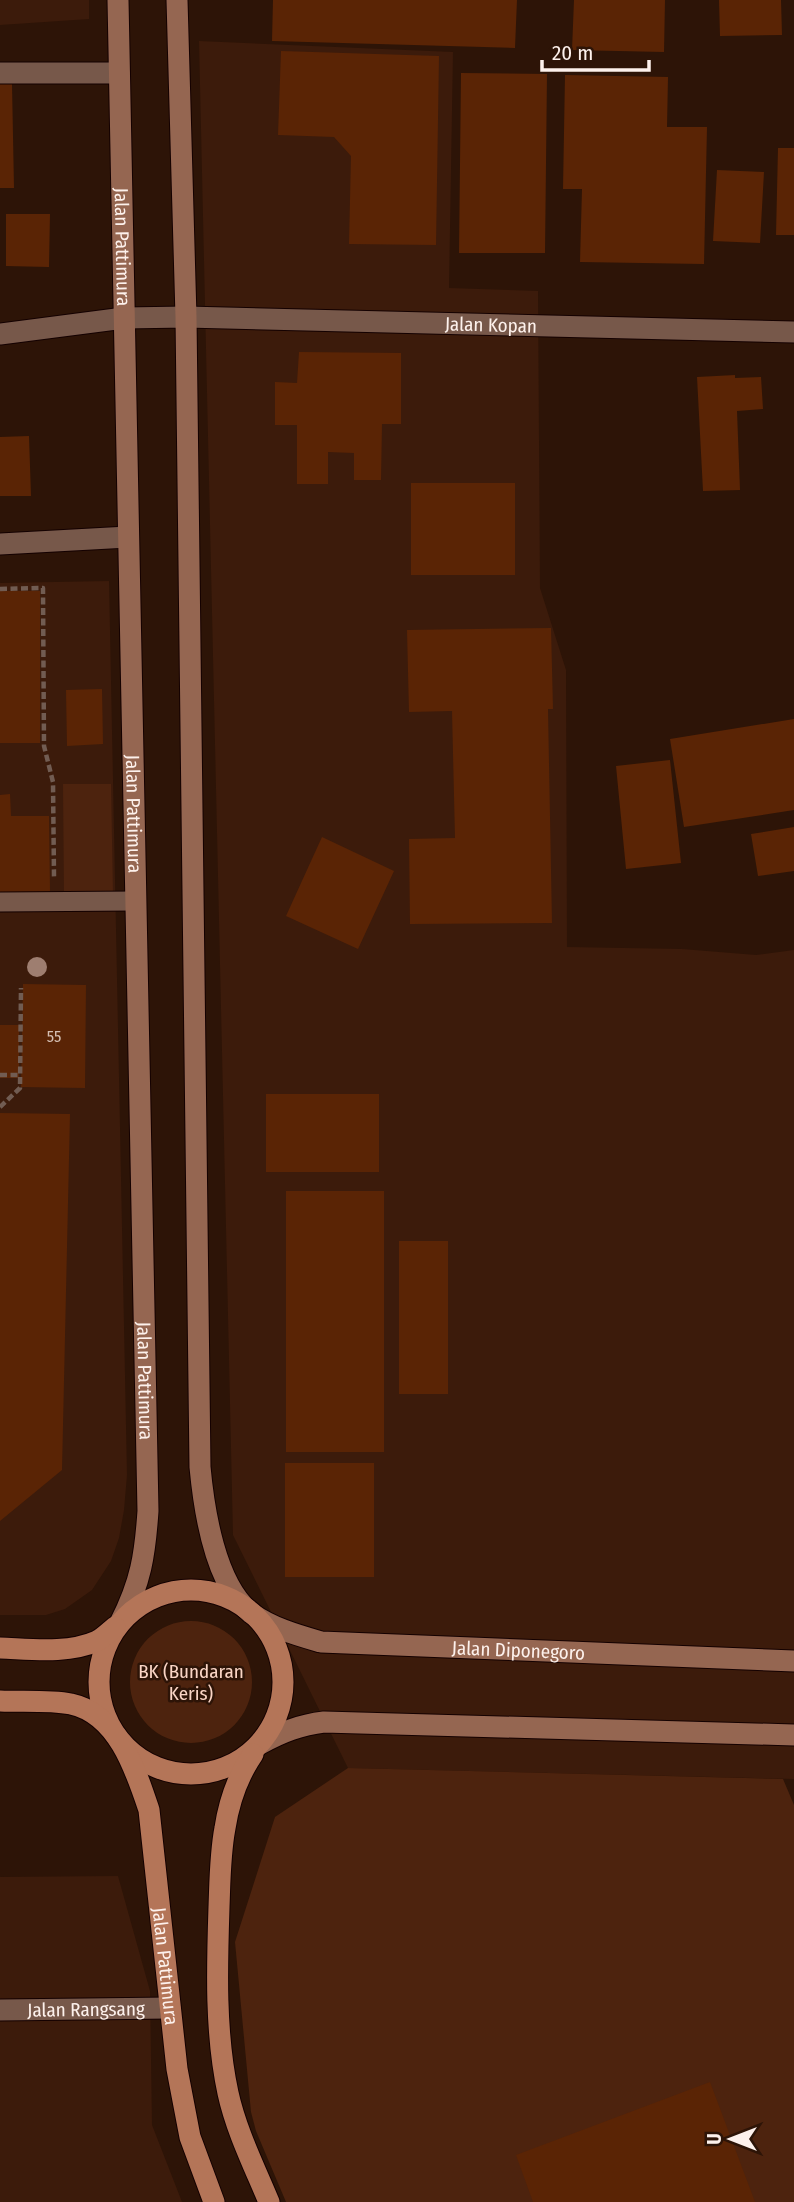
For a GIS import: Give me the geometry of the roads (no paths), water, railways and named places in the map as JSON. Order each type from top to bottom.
[{"type":"main road","name":"Jalan Pattimura","points":[[118,0],[148,1511],[140,1576],[120,1623]]},
{"type":"main road","points":[[177,0],[186,317],[200,1467],[204,1504],[216,1555],[230,1585],[249,1611]]},
{"type":"main road","points":[[0,1648],[49,1649],[88,1644],[100,1640],[136,1607],[160,1595],[186,1589],[213,1592],[237,1602],[259,1620],[275,1643],[282,1669],[282,1696],[275,1721],[244,1768],[232,1797],[225,1829],[220,1883],[218,1968],[223,2065],[229,2095],[237,2123],[269,2202]]},
{"type":"main road","name":"Jalan Diponegoro","points":[[249,1611],[271,1625],[321,1642],[794,1661]]},
{"type":"main road","points":[[114,1734],[102,1707],[99,1677],[105,1648],[120,1623]]},
{"type":"main road","points":[[0,1701],[73,1704],[95,1715],[131,1752],[155,1768],[184,1775],[213,1772],[240,1761],[280,1732],[324,1722],[794,1735]]},
{"type":"main road","name":"Jalan Pattimura","points":[[114,1734],[136,1773],[149,1810],[177,2069],[190,2137],[214,2202]]},
{"type":"street","points":[[0,74],[119,73]]},
{"type":"street","name":"Jalan Kopan","points":[[0,334],[124,318],[186,317],[794,332]]},
{"type":"street","points":[[0,544],[128,537]]},
{"type":"street","name":"Jalan Rangsang","points":[[0,2010],[170,2008]]},
{"type":"lane","points":[[0,902],[135,901]]},
{"type":"park label","name":"BK (Bundaran Keris)","points":[[191,1682]]}]
